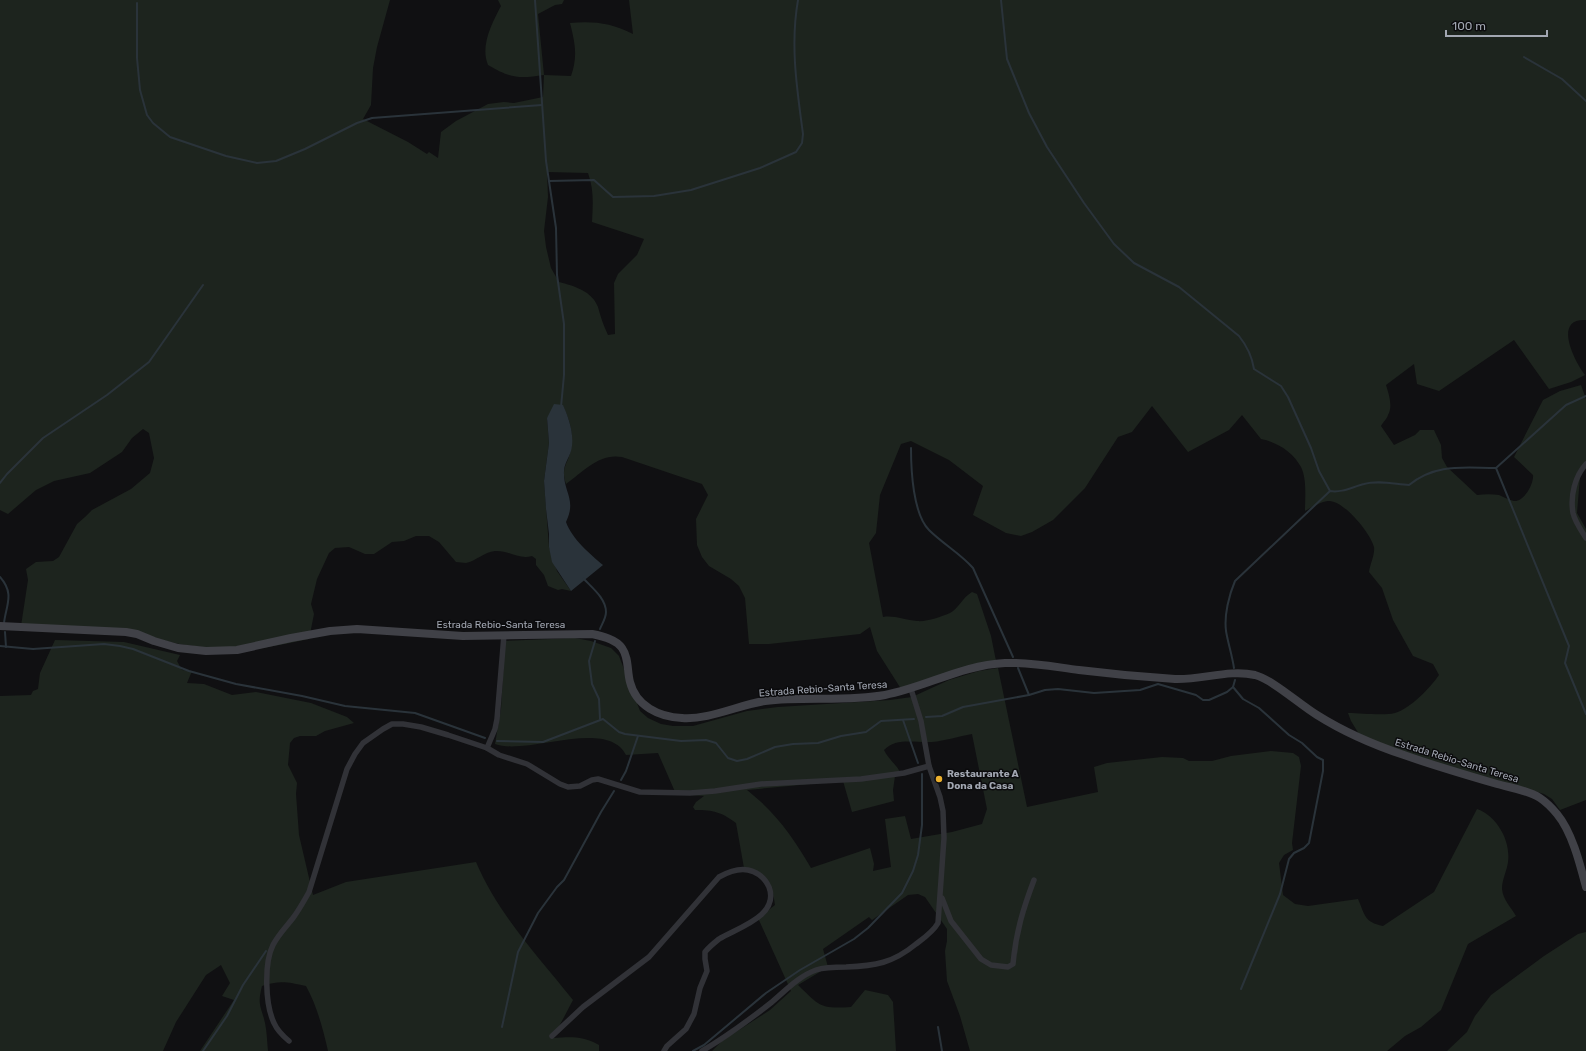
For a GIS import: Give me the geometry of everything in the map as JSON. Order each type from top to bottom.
[{"type":"street","points":[[1586,464],[1576,482],[1572,504],[1573,514],[1586,538]]},
{"type":"street","name":"Estrada Rebio-Santa Teresa","points":[[0,626],[126,632],[137,634],[178,648],[206,651],[237,650],[322,632],[357,630],[463,636],[581,634],[602,636],[611,640],[622,648],[634,692],[650,710],[671,717],[697,718],[767,701],[881,696],[911,689],[955,672],[978,666],[1019,662],[1108,674],[1181,679],[1237,673],[1251,674],[1265,678],[1338,728],[1392,751],[1418,760],[1538,797],[1558,814],[1567,830],[1586,887]]},
{"type":"street","points":[[487,748],[496,724],[504,635]]},
{"type":"street","points":[[702,1051],[759,1012],[797,981],[815,970],[878,964],[892,960],[904,954],[935,928],[938,923],[944,838],[943,811],[940,797],[928,766],[921,721],[911,689]]},
{"type":"street","points":[[289,1041],[280,1033],[273,1022],[269,1006],[267,994],[269,956],[280,933],[302,906],[309,892],[347,769],[363,743],[383,729],[397,723],[448,735],[487,748],[499,755],[527,764],[560,784],[568,787],[580,786],[592,780],[598,779],[649,793],[690,793],[761,784],[861,779],[904,773],[928,766]]},
{"type":"street","points":[[552,1036],[583,1006],[649,957],[719,877],[735,870],[748,870],[754,872],[762,877],[769,888],[770,894],[767,908],[758,918],[720,938],[705,952],[707,971],[700,988],[694,1014],[686,1029],[667,1046],[664,1051]]},
{"type":"street","points":[[1584,878],[1586,870]]},
{"type":"street","points":[[941,896],[951,921],[974,952],[981,959],[991,965],[1008,967],[1013,964],[1014,944],[1021,917],[1034,880]]},
{"type":"shaded area","points":[[0,0],[390,0],[377,47],[373,68],[371,105],[363,119],[408,142],[427,154],[429,152],[438,158],[441,132],[456,121],[488,104],[504,102],[514,103],[543,97],[544,75],[571,76],[575,50],[570,23],[587,22],[610,25],[633,34],[629,0],[1586,0],[1586,320],[1576,321],[1570,326],[1568,333],[1569,342],[1576,361],[1585,375],[1571,382],[1549,389],[1514,340],[1439,391],[1417,384],[1414,364],[1386,385],[1390,400],[1390,408],[1381,426],[1394,445],[1415,435],[1420,430],[1434,430],[1441,445],[1442,458],[1447,467],[1477,495],[1499,495],[1512,501],[1518,501],[1528,492],[1532,483],[1533,475],[1514,457],[1543,400],[1560,391],[1581,385],[1586,399],[1586,466],[1580,477],[1577,513],[1586,529],[1586,800],[1560,810],[1552,799],[1544,794],[1515,785],[1436,766],[1362,739],[1348,713],[1384,714],[1401,711],[1420,697],[1439,675],[1433,664],[1413,656],[1393,620],[1382,588],[1369,572],[1374,553],[1372,541],[1356,518],[1341,506],[1334,502],[1328,501],[1322,502],[1305,511],[1304,477],[1298,462],[1284,448],[1267,440],[1261,439],[1242,415],[1229,430],[1188,452],[1152,406],[1132,432],[1118,437],[1085,488],[1053,520],[1032,532],[1021,536],[1006,533],[973,515],[983,486],[949,460],[911,441],[901,444],[880,495],[876,533],[869,543],[883,617],[895,617],[917,621],[934,619],[953,611],[972,592],[977,594],[991,636],[996,661],[903,692],[877,651],[870,627],[860,634],[769,644],[749,644],[745,598],[739,586],[731,579],[709,566],[702,557],[697,545],[696,519],[708,495],[702,484],[622,457],[614,456],[599,460],[592,464],[566,484],[564,469],[570,453],[572,437],[569,421],[563,406],[547,418],[549,443],[544,481],[549,547],[557,571],[571,591],[562,589],[558,590],[548,586],[544,575],[536,565],[536,559],[532,556],[523,557],[495,551],[487,553],[466,563],[456,562],[439,542],[429,536],[416,536],[404,541],[392,542],[374,554],[365,554],[349,547],[335,548],[329,553],[317,579],[311,604],[314,614],[309,639],[285,644],[239,652],[179,644],[125,631],[21,626],[28,580],[26,569],[36,562],[53,561],[59,557],[77,524],[92,510],[131,489],[150,473],[154,458],[149,433],[143,429],[132,438],[122,452],[90,473],[54,481],[36,490],[8,514],[0,510]],"holes":[[[547,172],[588,173],[593,203],[592,222],[644,239],[637,255],[618,274],[614,283],[615,334],[608,335],[598,307],[595,301],[587,293],[576,287],[559,282],[551,268],[546,247],[544,231],[548,197]]]},
{"type":"shaded area","points":[[498,0],[564,0],[562,4],[555,5],[538,14],[544,75],[521,77],[509,75],[488,65],[485,50],[486,42],[501,6]]},
{"type":"shaded area","points":[[554,404],[563,405],[572,433],[571,451],[564,471],[565,485],[570,501],[569,514],[566,522],[577,540],[603,565],[571,591],[552,562],[549,547],[544,481],[549,443],[547,418]]},
{"type":"shaded area","points":[[575,638],[591,641],[611,648],[619,656],[640,711],[648,718],[661,724],[673,726],[693,726],[747,711],[778,707],[890,700],[912,697],[949,680],[979,671],[998,668],[1027,807],[1098,792],[1094,767],[1107,763],[1162,757],[1183,758],[1189,761],[1212,761],[1231,756],[1271,751],[1293,753],[1299,757],[1301,766],[1292,843],[1293,850],[1284,855],[1279,863],[1283,895],[1295,904],[1308,906],[1358,899],[1366,917],[1372,922],[1383,926],[1434,892],[1477,809],[1491,817],[1505,838],[1508,862],[1502,889],[1506,900],[1516,916],[1468,944],[1441,1010],[1421,1027],[1405,1036],[1387,1051],[970,1051],[960,1016],[947,981],[945,951],[947,929],[925,897],[918,894],[908,895],[872,920],[869,917],[823,949],[828,967],[798,985],[816,1002],[821,1005],[832,1007],[851,1007],[865,990],[888,995],[893,1002],[896,1051],[712,1051],[722,1041],[770,1010],[791,991],[758,918],[775,905],[774,896],[770,885],[763,878],[744,868],[736,823],[717,812],[695,810],[693,807],[696,802],[704,796],[676,794],[658,753],[626,755],[616,744],[602,739],[585,738],[526,745],[509,746],[495,744],[501,709],[505,641]],"holes":[[[972,734],[987,809],[982,824],[952,832],[911,839],[905,816],[885,819],[891,867],[873,871],[874,864],[870,848],[811,868],[783,826],[767,808],[747,790],[843,781],[852,812],[894,801],[893,790],[895,776],[900,773],[898,768],[884,750],[889,746],[900,742],[937,741]]]},
{"type":"shaded area","points":[[55,640],[124,642],[180,655],[177,661],[182,670],[192,671],[187,683],[204,684],[232,695],[256,692],[311,703],[347,717],[354,723],[325,731],[316,736],[300,736],[294,738],[290,743],[288,765],[297,783],[296,794],[299,835],[313,895],[346,882],[476,862],[485,881],[507,917],[573,1000],[553,1038],[571,1037],[587,1040],[599,1045],[599,1051],[328,1051],[322,1026],[306,986],[284,982],[262,986],[260,1005],[266,1026],[268,1051],[200,1051],[234,1000],[222,996],[230,983],[221,965],[206,975],[176,1022],[163,1051],[0,1051],[0,696],[31,695],[33,691],[38,689],[40,673]]},
{"type":"shaded area","points":[[1586,932],[1586,1051],[1447,1051],[1467,1032],[1475,1016],[1491,995],[1544,956],[1578,934]]},
{"type":"waterway","points":[[535,0],[546,161],[556,228],[557,275],[564,324],[564,375],[561,407]]},
{"type":"waterway","points":[[549,181],[594,180],[613,197],[654,196],[691,190],[760,168],[796,152],[802,143],[803,134],[794,50],[798,0]]},
{"type":"waterway","points":[[1001,0],[1007,59],[1029,113],[1047,147],[1084,203],[1114,244],[1134,263],[1179,287],[1239,336],[1249,351],[1254,369],[1281,386],[1288,397],[1311,448],[1319,471],[1330,491]]},
{"type":"waterway","points":[[137,3],[137,58],[140,90],[147,115],[153,123],[170,137],[226,156],[257,163],[276,161],[305,149],[357,123],[372,118],[542,105]]},
{"type":"waterway","points":[[1524,57],[1562,79],[1586,101]]},
{"type":"waterway","points":[[0,483],[43,438],[107,395],[149,362],[203,285]]},
{"type":"waterway","points":[[1234,668],[1227,636],[1226,618],[1231,592],[1235,581],[1330,491],[1343,490],[1375,482],[1409,485],[1429,473],[1450,468],[1496,468],[1566,405],[1586,396]]},
{"type":"waterway","points":[[911,448],[914,491],[919,514],[929,530],[973,568],[1013,657]]},
{"type":"waterway","points":[[1496,468],[1569,646],[1565,663],[1586,714]]},
{"type":"waterway","points":[[0,577],[5,583],[8,594],[8,605],[4,623]]},
{"type":"waterway","points":[[583,578],[598,593],[604,602],[606,612],[600,629]]},
{"type":"waterway","points":[[5,632],[6,647]]},
{"type":"waterway","points":[[595,641],[589,661],[592,684],[599,699],[600,719]]},
{"type":"waterway","points":[[0,646],[33,649],[104,644],[120,646],[133,649],[189,671],[236,684],[302,696],[345,706],[415,713],[485,738]]},
{"type":"waterway","points":[[1018,668],[1029,695]]},
{"type":"waterway","points":[[926,717],[942,716],[963,707],[1029,695],[1045,690],[1058,689],[1094,693],[1140,690],[1158,684],[1196,695],[1203,700],[1209,700],[1227,692],[1233,687],[1235,680]]},
{"type":"waterway","points":[[1233,687],[1243,699],[1259,708],[1289,735],[1302,743],[1317,757],[1323,760],[1323,771],[1309,843],[1304,848],[1294,853],[1289,859],[1280,894],[1241,989]]},
{"type":"waterway","points":[[497,741],[543,742],[603,719],[619,732],[625,734],[681,741],[706,740],[716,743],[728,758],[737,761],[747,759],[775,747],[793,744],[818,743],[841,736],[866,732],[881,721],[914,719]]},
{"type":"waterway","points":[[903,720],[918,763]]},
{"type":"waterway","points":[[621,780],[626,771],[638,736]]},
{"type":"waterway","points":[[693,1051],[704,1045],[766,993],[800,970],[854,939],[868,928],[902,893],[913,871],[918,855],[922,825],[922,774]]},
{"type":"waterway","points":[[502,1027],[518,952],[538,913],[564,880],[614,791]]},
{"type":"waterway","points":[[203,1051],[227,1016],[243,985],[266,951]]},
{"type":"waterway","points":[[938,1027],[942,1051]]},
{"type":"place","name":"Restaurante A Dona da Casa","points":[[939,779]]}]
